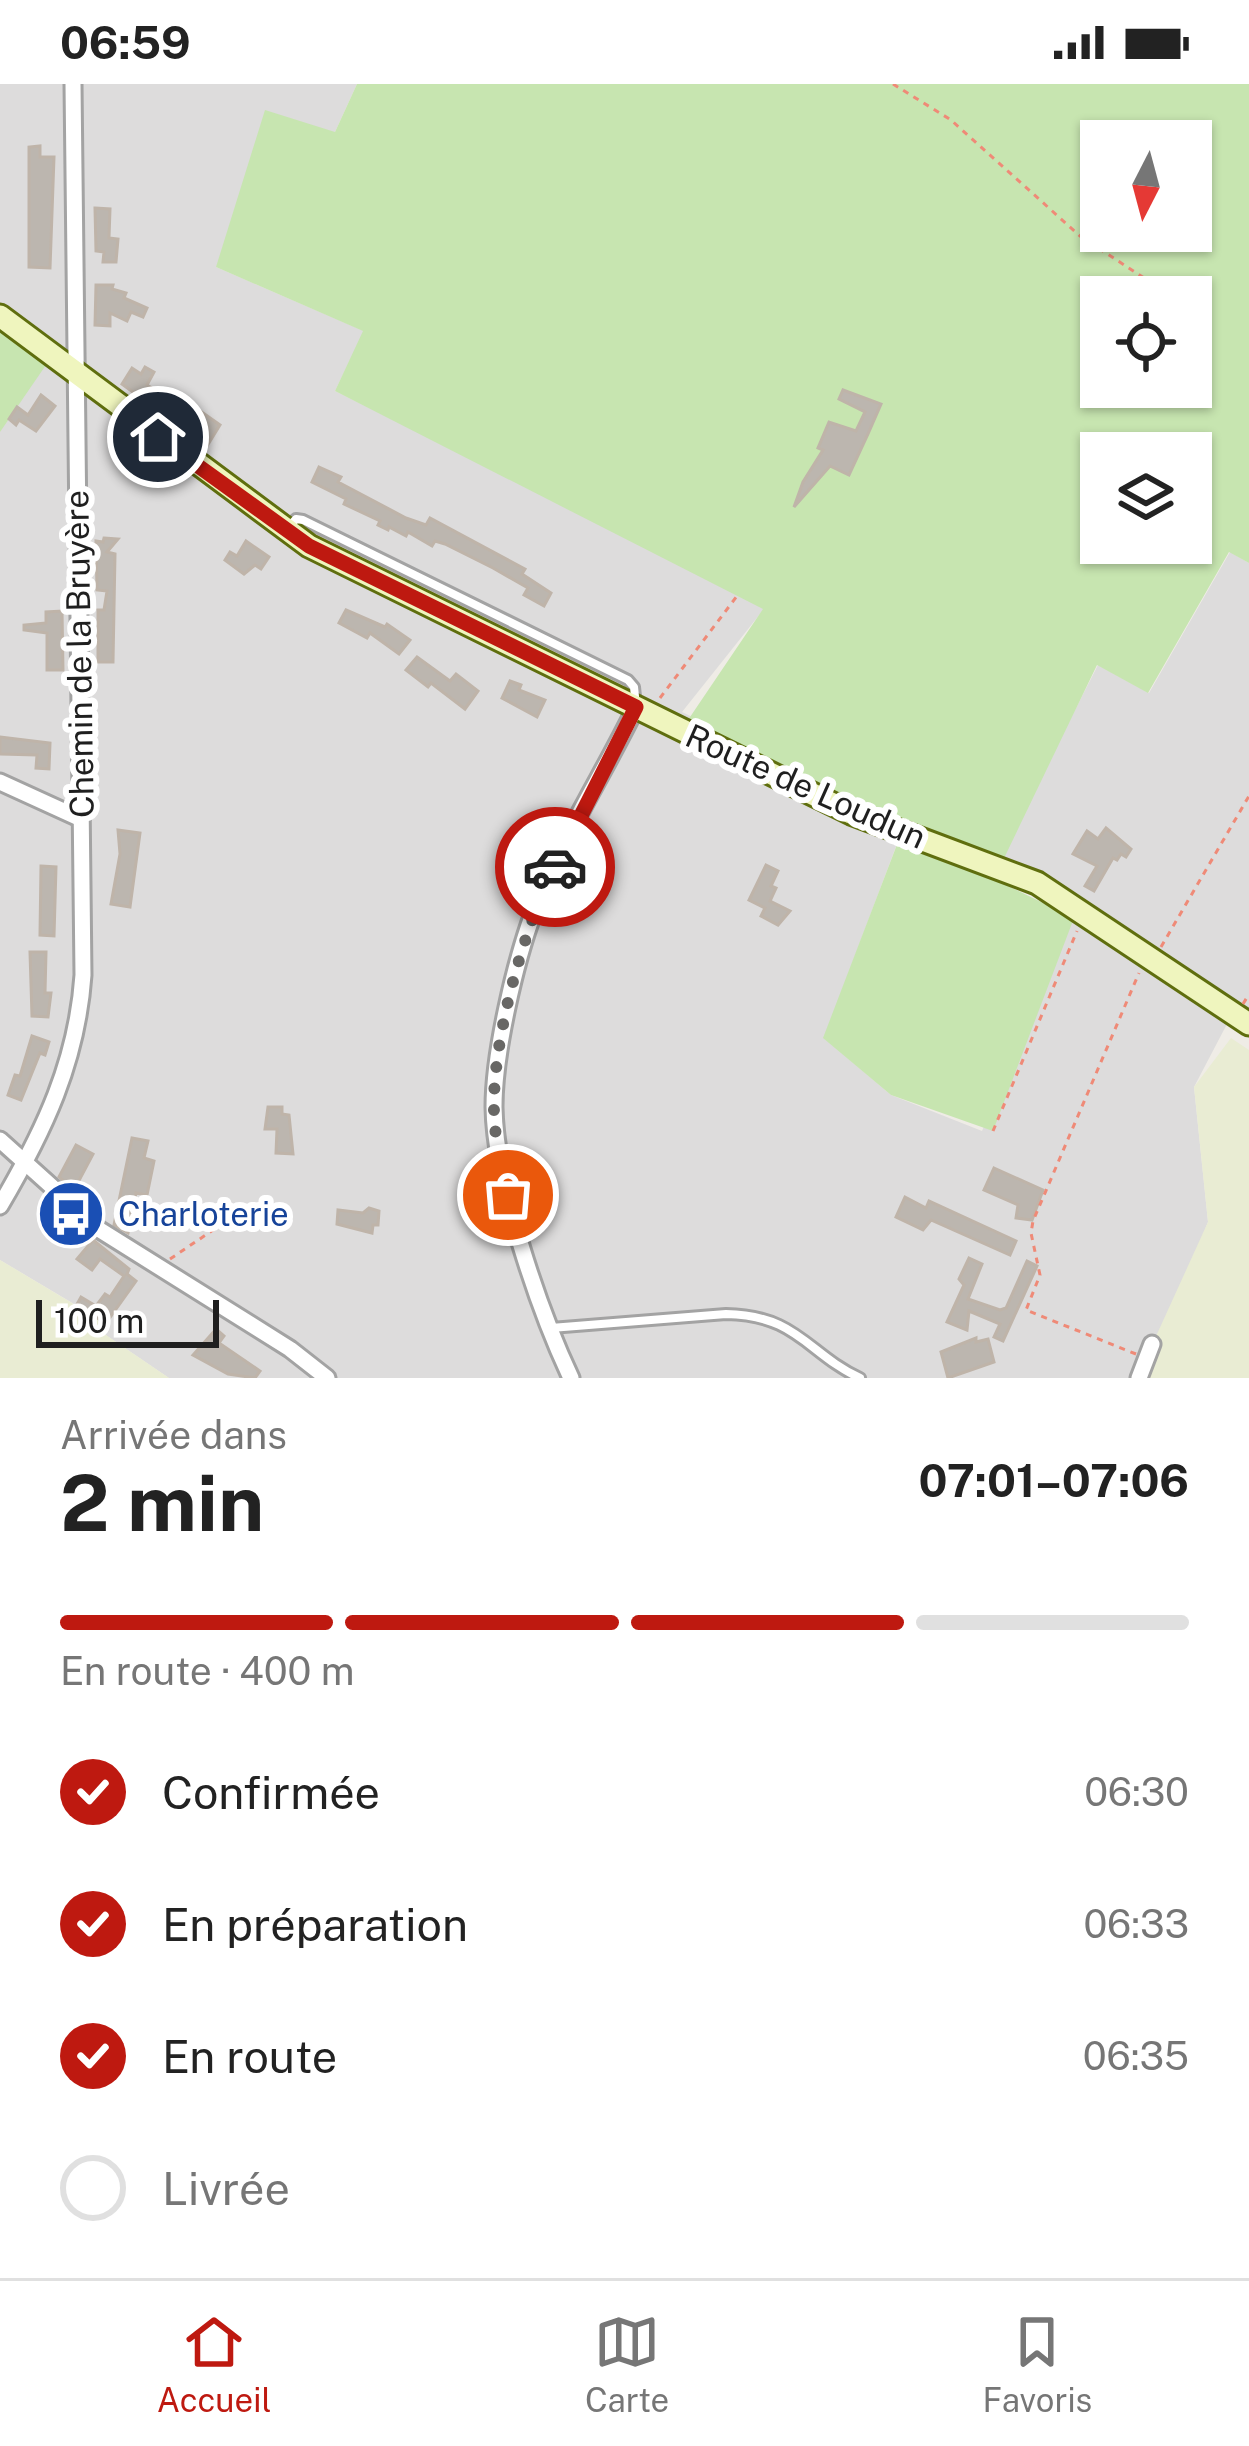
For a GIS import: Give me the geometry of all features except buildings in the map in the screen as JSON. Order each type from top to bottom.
[{"type":"main road","name":"Route de Loudun","points":[[0,316],[286,532],[884,828],[1015,873],[1084,913],[1249,1024]]},
{"type":"street","name":"Chemin de la Bruyère","points":[[0,1206],[66,1074],[81,1006],[73,84]]},
{"type":"street","points":[[571,1378],[550,1328],[502,1172],[494,1109],[497,1068],[534,911],[642,710]]},
{"type":"street","points":[[0,782],[81,819]]},
{"type":"street","points":[[0,1140],[100,1230],[290,1348],[327,1378]]},
{"type":"street","points":[[1142,1370],[1152,1344]]},
{"type":"lane","points":[[550,1328],[739,1314],[795,1331],[860,1378]]},
{"type":"path","points":[[893,84],[951,120],[1080,236],[1140,276]]},
{"type":"path","points":[[642,710],[737,596]]},
{"type":"path","points":[[1142,1370],[1134,1353],[1026,1310],[1040,1275],[1033,1221],[1150,957],[1249,796]]},
{"type":"path","points":[[993,1131],[1084,913]]},
{"type":"path","points":[[158,1267],[226,1221],[242,1204]]},
{"type":"shaded area","points":[[0,84],[357,84],[335,132],[216,267],[364,331],[335,391],[734,589],[764,609],[682,712],[906,820],[824,1038],[891,1095],[982,1131],[1073,917],[991,874],[1098,665],[1149,693],[1230,552],[1249,563],[1249,1038],[1227,1024],[1194,1087],[1208,1222],[1146,1378],[169,1378],[97,1329],[101,1320],[0,1260]]},
{"type":"green space","points":[[357,84],[1249,84],[1249,563],[1229,552],[1148,693],[1097,665],[994,879],[1074,918],[993,1131],[891,1095],[823,1038],[901,834],[688,720],[763,609],[335,391],[363,331],[216,267],[265,110],[335,132]]},
{"type":"green space","points":[[0,328],[46,365],[0,432]]},
{"type":"green space","points":[[1231,1038],[1249,1050],[1249,1378],[1137,1378],[1208,1222],[1194,1087]]},
{"type":"green space","points":[[0,1260],[102,1321],[97,1329],[169,1378],[0,1378]]},
{"type":"way so far","points":[[508,1195],[495,1130],[497,1068],[527,932],[555,867]]},
{"type":"place","name":"Charloterie","points":[[71,1214]]},
{"type":"route","points":[[158,437],[309,546],[636,707],[555,867]]}]
